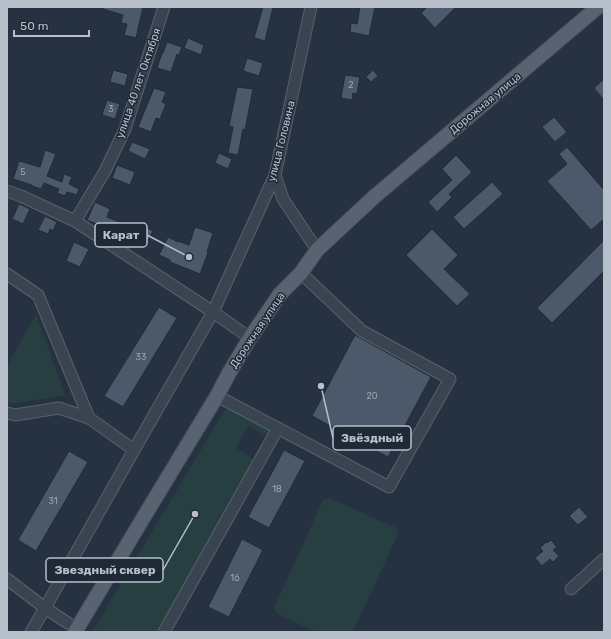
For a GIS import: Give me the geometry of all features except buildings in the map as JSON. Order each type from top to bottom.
[{"type":"main road","name":"Дорожная улица","points":[[76,631],[218,396],[229,373],[250,338],[280,294],[301,272],[317,250],[374,197],[598,7]]},
{"type":"street","name":"улица 40 лет Октября","points":[[75,221],[105,171],[125,129],[164,7]]},
{"type":"street","name":"улица Головина","points":[[31,632],[213,312],[275,175],[312,7]]},
{"type":"street","points":[[275,175],[283,198],[317,250]]},
{"type":"street","points":[[7,191],[75,221],[250,338]]},
{"type":"street","points":[[218,396],[389,487],[450,378],[362,331],[301,272]]},
{"type":"street","points":[[7,274],[38,295],[89,418]]},
{"type":"street","points":[[7,413],[15,415],[59,408],[89,418],[134,450]]},
{"type":"street","points":[[164,632],[278,428]]},
{"type":"street","points":[[571,589],[604,559]]},
{"type":"street","points":[[7,579],[76,631]]},
{"type":"green space","points":[[36,314],[65,395],[11,404],[7,402],[7,366]]},
{"type":"green space","points":[[226,408],[270,431],[267,436],[248,426],[236,448],[257,461],[160,632],[92,632]]},
{"type":"green space","points":[[329,498],[397,528],[398,534],[353,632],[316,632],[276,613],[274,608],[323,500]]},
{"type":"place","name":"Карат","points":[[189,257]]},
{"type":"place","name":"Звёздный","points":[[321,386]]},
{"type":"place","name":"Звездный сквер","points":[[195,514]]}]
